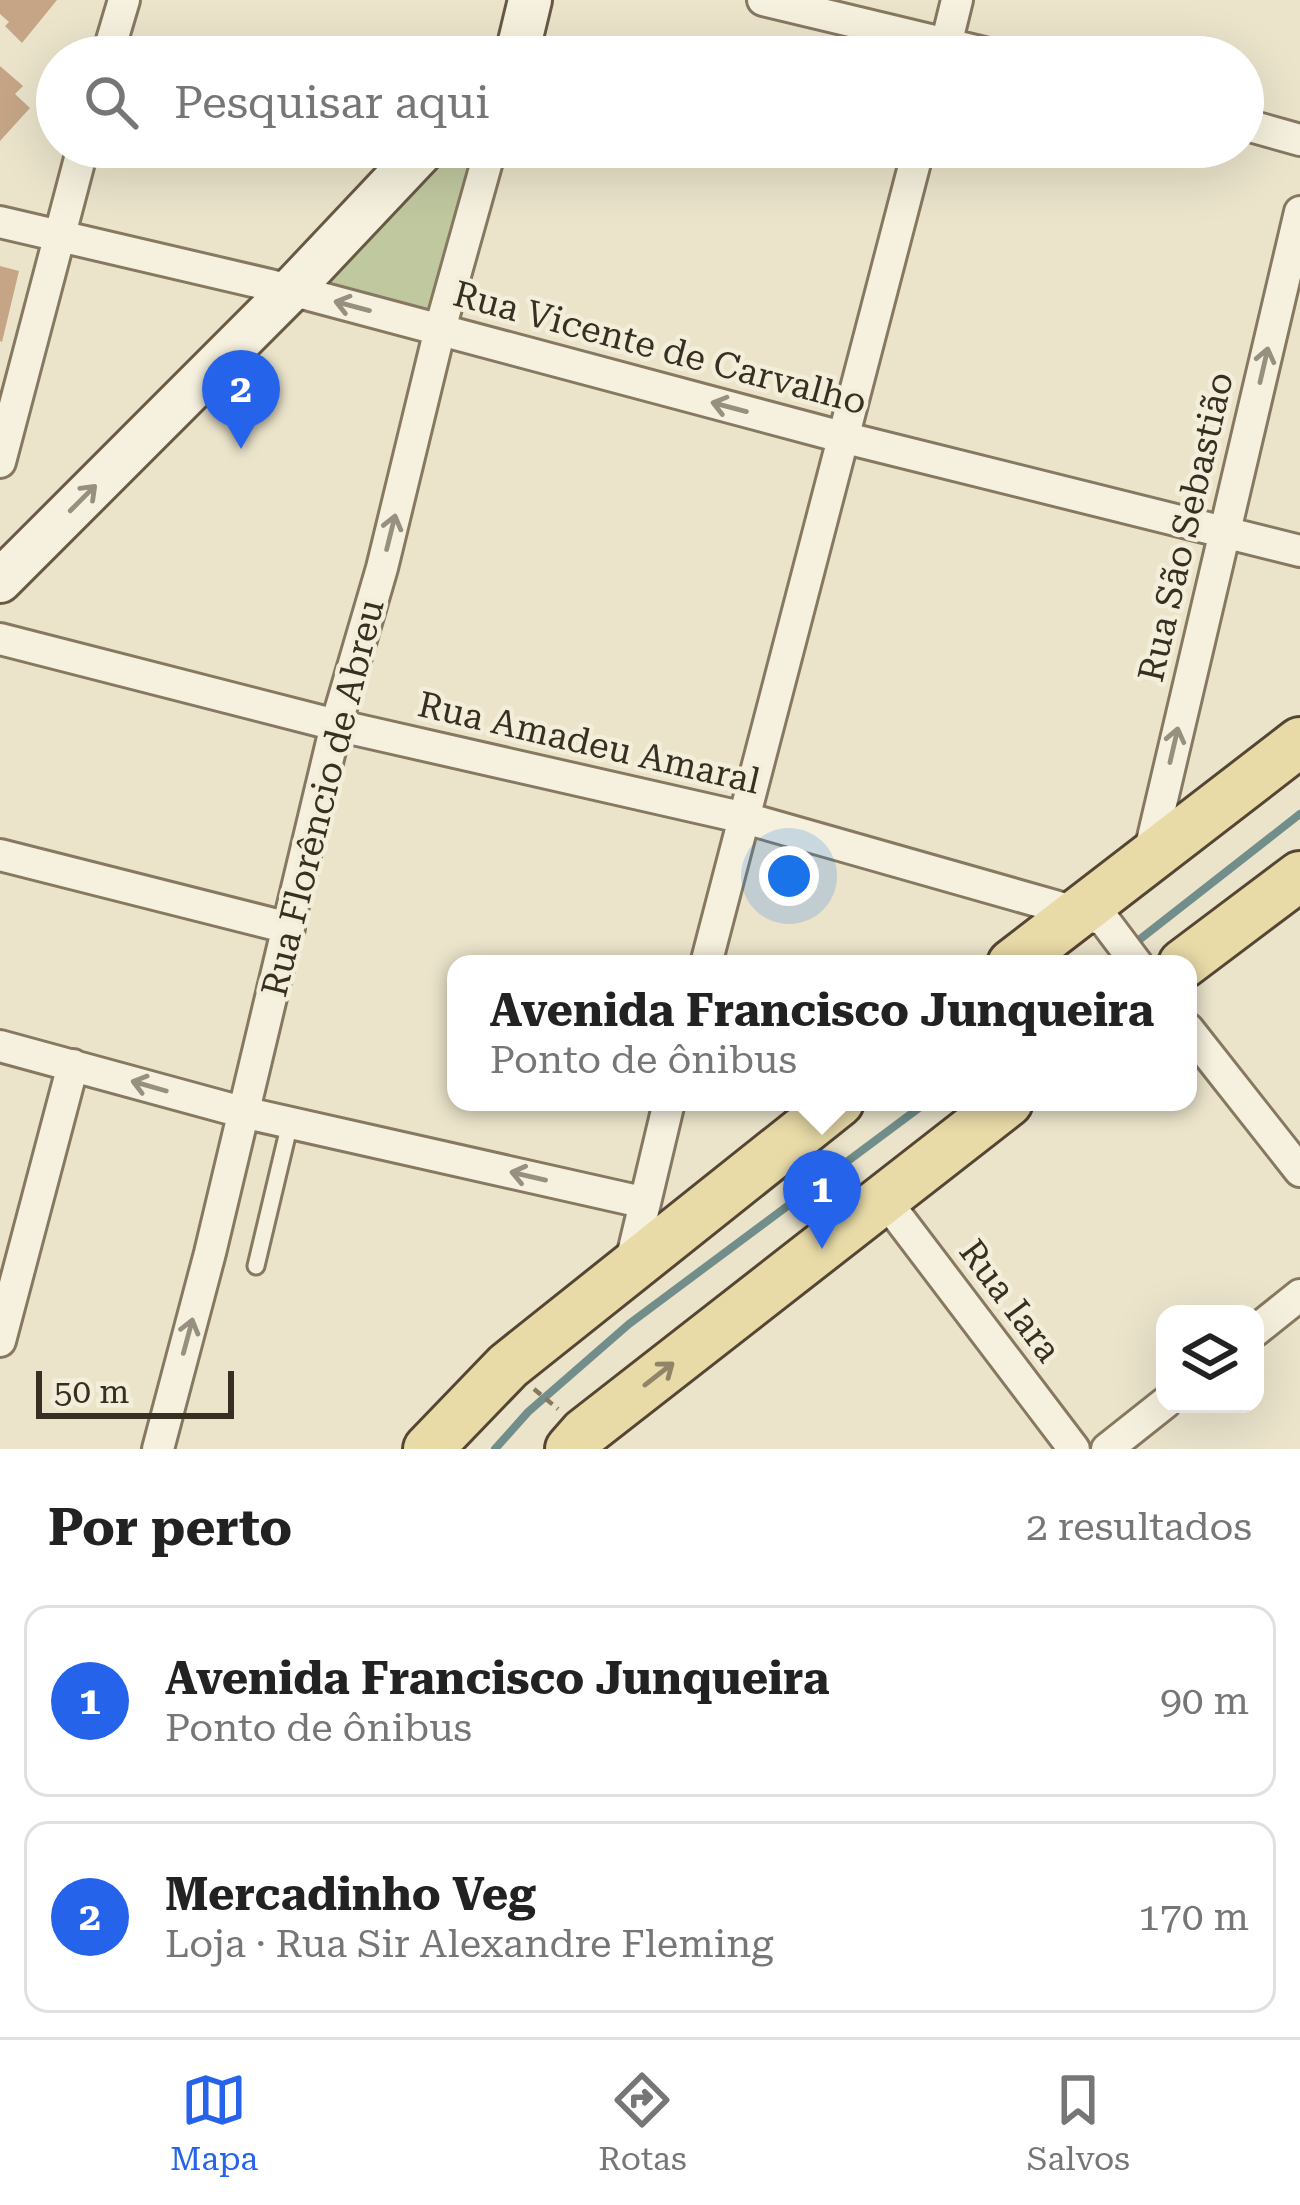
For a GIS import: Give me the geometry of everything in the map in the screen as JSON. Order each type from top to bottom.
[{"type":"main road","points":[[520,36],[530,0]]},
{"type":"main road","points":[[0,581],[406,168]]},
{"type":"main road","points":[[1027,955],[1090,916],[1148,859],[1300,742]]},
{"type":"main road","points":[[1195,955],[1300,876]]},
{"type":"main road","points":[[428,1449],[508,1366],[828,1111]]},
{"type":"main road","points":[[578,1436],[997,1111]]},
{"type":"street","points":[[113,36],[124,0]]},
{"type":"street","points":[[763,0],[894,36]]},
{"type":"street","points":[[948,36],[957,0]]},
{"type":"street","points":[[1264,130],[1300,140]]},
{"type":"street","points":[[0,462],[77,168]]},
{"type":"street","name":"Rua Florêncio de Abreu","points":[[158,1449],[336,725],[382,568],[484,168]]},
{"type":"street","points":[[708,955],[913,168]]},
{"type":"street","name":"Rua São Sebastião","points":[[1148,859],[1300,212]]},
{"type":"street","name":"Rua Vicente de Carvalho","points":[[0,222],[291,290],[842,437],[1300,550]]},
{"type":"street","name":"Rua Amadeu Amaral","points":[[0,639],[336,725],[746,818],[1090,916]]},
{"type":"street","points":[[0,855],[289,928]]},
{"type":"street","points":[[1090,916],[1128,955]]},
{"type":"street","points":[[1197,1040],[1300,1171]]},
{"type":"street","points":[[0,1046],[242,1112],[642,1202]]},
{"type":"street","points":[[0,1341],[73,1065]]},
{"type":"street","points":[[629,1270],[667,1111]]},
{"type":"street","name":"Rua Iara","points":[[885,1200],[1074,1449]]},
{"type":"street","points":[[1264,1324],[1300,1295]]},
{"type":"street","points":[[1107,1449],[1156,1410]]},
{"type":"lane","points":[[256,1266],[290,1123]]},
{"type":"path","points":[[526,1382],[578,1436]]},
{"type":"green space","points":[[433,168],[478,168],[431,312],[324,280]]},
{"type":"building","points":[[0,0],[57,0],[22,43],[5,26],[9,22],[0,14]]},
{"type":"building","points":[[0,66],[23,86],[15,94],[30,108],[0,141]]},
{"type":"building","points":[[0,266],[19,271],[2,342],[0,341]]},
{"type":"waterway","points":[[1130,947],[1300,814]]},
{"type":"waterway","points":[[495,1449],[528,1412],[629,1324],[915,1111]]},
{"type":"place","name":"Mercadinho Veg","points":[[241,449]]},
{"type":"place","name":"Avenida Francisco Junqueira","points":[[822,1249]]}]
